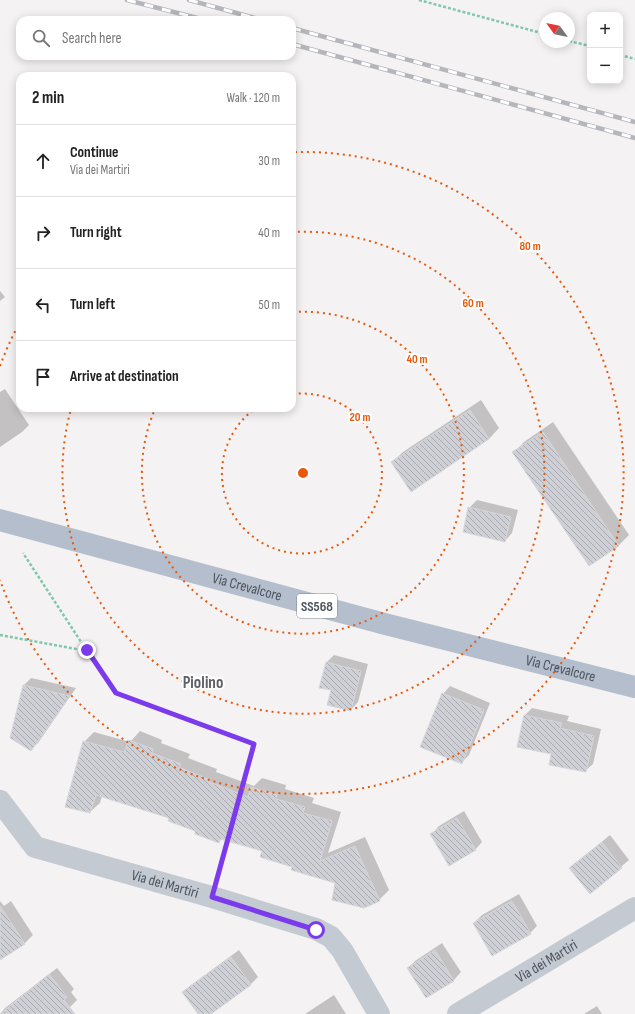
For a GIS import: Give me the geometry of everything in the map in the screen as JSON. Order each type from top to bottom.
[{"type":"main road","name":"Via Crevalcore","points":[[1,521],[385,624],[635,687]]},
{"type":"street","name":"Via dei Martiri","points":[[0,801],[35,847],[212,897],[316,930],[331,937],[342,950],[379,1014]]},
{"type":"street","name":"Via dei Martiri","points":[[458,1014],[635,908]]},
{"type":"path","points":[[419,0],[539,32]]},
{"type":"path","points":[[575,42],[587,45]]},
{"type":"path","points":[[623,56],[635,59]]},
{"type":"path","points":[[1,521],[116,693],[254,744],[212,897]]},
{"type":"path","points":[[0,635],[87,650]]},
{"type":"building","points":[[470,410],[489,439],[411,492],[391,462]]},
{"type":"building","points":[[543,432],[619,546],[589,566],[512,452]]},
{"type":"building","points":[[468,507],[511,517],[505,542],[463,532]]},
{"type":"building","points":[[326,662],[361,671],[351,711],[327,705],[331,690],[319,688]]},
{"type":"building","points":[[23,685],[70,696],[31,751],[10,738]]},
{"type":"building","points":[[442,693],[484,710],[462,764],[420,747]]},
{"type":"building","points":[[524,715],[562,723],[560,728],[594,736],[586,772],[549,765],[551,754],[517,747]]},
{"type":"building","points":[[129,740],[153,749],[152,753],[181,764],[179,767],[208,779],[207,781],[248,797],[251,787],[277,795],[276,799],[305,807],[303,813],[332,821],[320,861],[355,846],[380,901],[364,908],[332,900],[335,883],[291,870],[292,867],[260,857],[262,851],[220,839],[219,843],[195,834],[195,831],[168,821],[169,818],[96,795],[90,813],[65,807],[83,741],[124,752]]},
{"type":"building","points":[[457,818],[476,850],[449,866],[430,834]]},
{"type":"building","points":[[602,842],[622,868],[590,894],[569,868]]},
{"type":"building","points":[[512,901],[531,934],[492,956],[473,923]]},
{"type":"building","points":[[0,906],[25,944],[0,960]]},
{"type":"building","points":[[435,950],[454,981],[426,998],[407,968]]},
{"type":"building","points":[[231,957],[251,985],[211,1014],[198,1014],[182,992]]},
{"type":"building","points":[[49,974],[67,997],[64,1000],[75,1014],[0,1014]]},
{"type":"railway","points":[[127,0],[189,16]]},
{"type":"railway","points":[[189,0],[247,16]]},
{"type":"railway","points":[[296,29],[635,122]]},
{"type":"railway","points":[[296,45],[635,138]]},
{"type":"district","name":"Piolino","points":[[203,682]]},
{"type":"route","points":[[87,650],[116,693],[254,744],[212,897],[316,930]]}]
